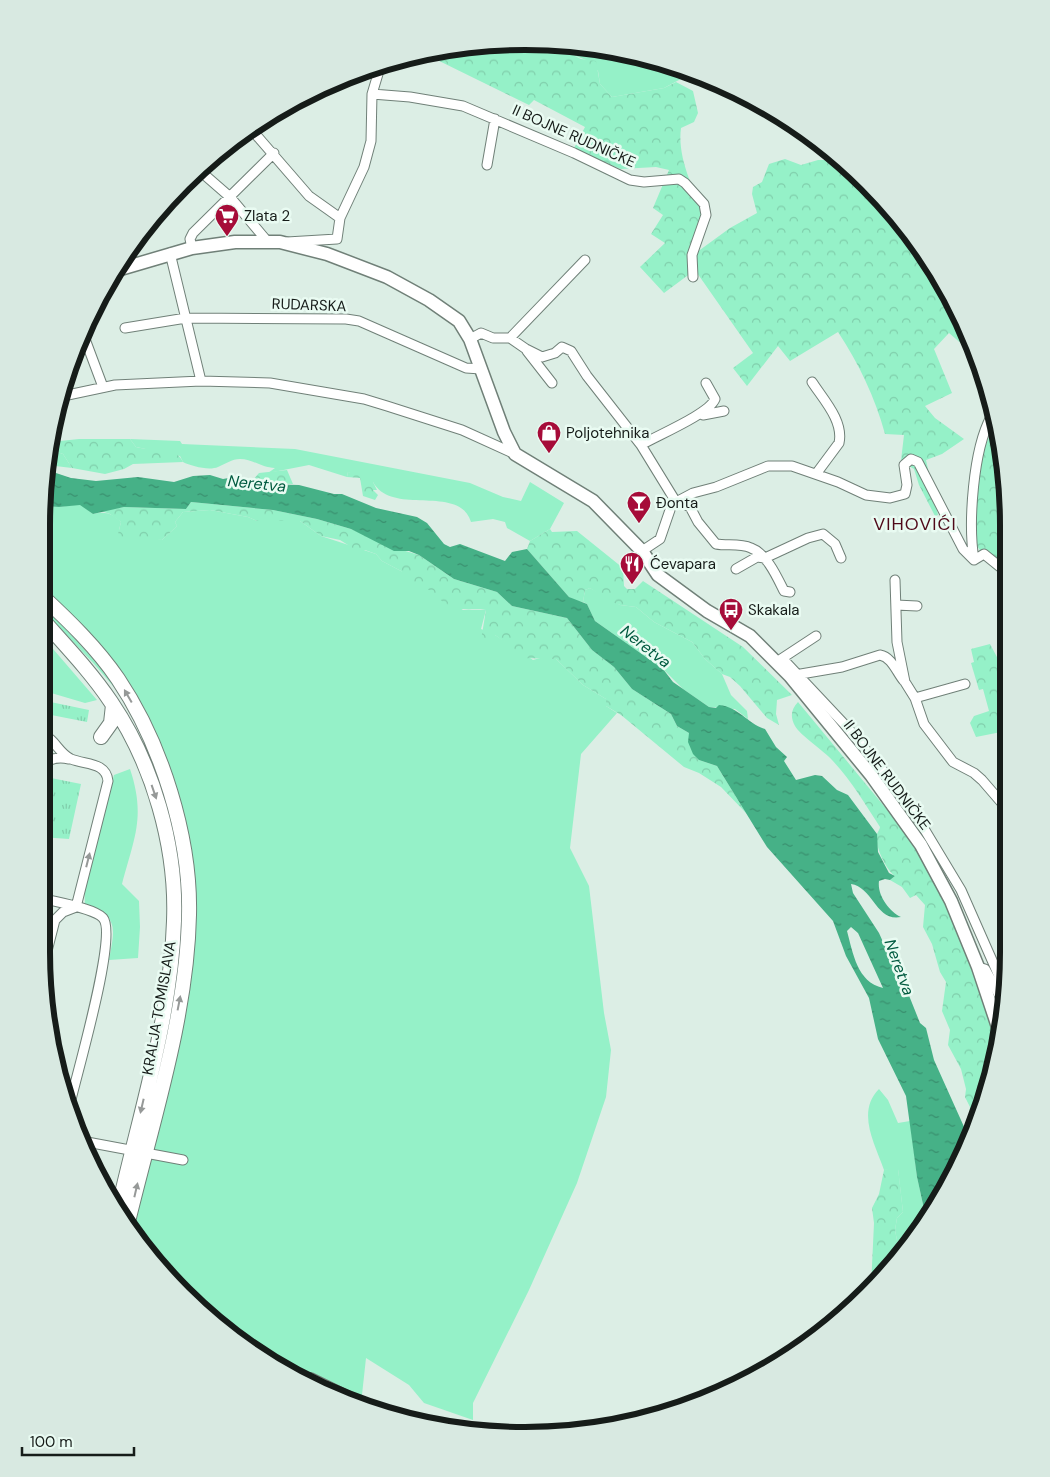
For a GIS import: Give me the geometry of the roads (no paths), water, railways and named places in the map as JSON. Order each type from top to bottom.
[{"type":"main road","name":"KRALJA TOMISLAVA","points":[[50,604],[86,641],[116,677],[149,736],[160,765],[180,835],[188,887],[189,914],[185,968],[169,1051],[121,1202]]},
{"type":"main road","name":"KRALJA TOMISLAVA","points":[[50,629],[113,705],[132,737],[155,794],[167,836],[174,920],[166,1000],[138,1152],[129,1214]]},
{"type":"main road","points":[[101,737],[111,723],[113,705]]},
{"type":"street","points":[[129,262],[192,248],[235,242],[274,242],[337,238],[340,218],[364,168],[370,141],[372,94],[378,74]]},
{"type":"street","name":"II BOJNE RUDNIČKE","points":[[372,94],[410,96],[449,104],[495,119],[630,180],[644,182],[672,179],[685,183],[704,204],[706,216],[692,255],[692,277]]},
{"type":"street","name":"II BOJNE RUDNIČKE","points":[[487,165],[495,119]]},
{"type":"street","points":[[256,134],[309,196],[340,218]]},
{"type":"street","points":[[192,248],[190,239],[192,233],[274,153]]},
{"type":"street","points":[[205,175],[230,197],[274,242],[327,254],[387,277],[447,311],[459,321],[470,339],[506,437],[516,454]]},
{"type":"street","points":[[170,253],[202,381]]},
{"type":"street","points":[[510,338],[585,260]]},
{"type":"street","name":"RUDARSKA","points":[[125,328],[186,318],[346,319],[359,321],[466,368],[481,369]]},
{"type":"street","points":[[470,339],[481,333],[493,338],[510,338],[542,357],[555,353],[562,347],[571,351],[587,376],[604,395],[641,445],[677,502],[690,507],[698,522],[716,544],[751,548],[764,558],[784,591],[790,592]]},
{"type":"street","points":[[86,343],[103,386]]},
{"type":"street","points":[[526,349],[552,383]]},
{"type":"street","points":[[68,395],[103,386],[202,381],[270,382],[364,399],[462,430],[516,454]]},
{"type":"street","points":[[812,382],[833,414],[840,428],[841,438],[816,474]]},
{"type":"street","points":[[641,445],[697,416],[713,404],[715,398],[706,383]]},
{"type":"street","points":[[697,416],[724,411]]},
{"type":"street","points":[[974,560],[971,541],[978,458],[982,436],[989,422]]},
{"type":"street","name":"II BOJNE RUDNIČKE","points":[[516,454],[594,501],[642,551],[658,575],[674,589],[750,636],[795,675],[905,797],[961,890],[999,977]]},
{"type":"street","points":[[642,551],[660,539],[671,507],[677,502],[693,493],[716,488],[768,466],[792,466],[866,495],[898,497],[904,494],[907,485],[904,465],[911,459],[918,462],[963,550],[974,560]]},
{"type":"street","points":[[736,569],[757,557],[764,558],[808,538],[823,534],[836,544],[841,558]]},
{"type":"street","points":[[974,560],[984,554],[1000,567]]},
{"type":"street","points":[[895,580],[897,642],[905,682]]},
{"type":"street","points":[[896,605],[917,606]]},
{"type":"street","points":[[779,661],[816,636]]},
{"type":"street","points":[[795,675],[842,667],[886,656],[914,698],[924,724],[953,762],[974,773],[1000,801]]},
{"type":"street","name":"II BOJNE RUDNIČKE","points":[[795,675],[898,810],[925,853],[951,901],[978,967],[995,1019]]},
{"type":"street","points":[[914,698],[965,684]]},
{"type":"street","points":[[50,738],[64,755],[71,759]]},
{"type":"street","points":[[50,760],[61,757],[71,759],[103,768],[107,773],[108,781],[76,907]]},
{"type":"street","points":[[50,900],[76,907],[102,917],[106,924],[105,961],[72,1095]]},
{"type":"street","points":[[50,940],[55,920],[63,912],[76,907]]},
{"type":"street","points":[[961,927],[972,917]]},
{"type":"street","name":"II BOJNE RUDNIČKE","points":[[978,967],[986,969],[998,992]]},
{"type":"street","points":[[90,1143],[183,1160]]},
{"type":"water","name":"Neretva","points":[[53,473],[96,481],[138,477],[174,482],[193,476],[210,475],[223,479],[234,477],[261,484],[299,485],[334,494],[342,494],[376,508],[417,517],[427,523],[444,544],[450,547],[460,544],[505,561],[512,552],[527,549],[569,597],[587,604],[595,621],[663,669],[673,682],[709,707],[726,706],[765,729],[776,747],[787,757],[784,761],[796,780],[815,775],[822,776],[837,790],[848,795],[877,834],[878,852],[889,873],[895,876],[890,880],[879,881],[880,892],[888,907],[901,917],[893,917],[886,914],[880,910],[865,891],[851,884],[853,893],[879,933],[892,962],[896,980],[908,993],[920,1023],[926,1028],[934,1060],[965,1129],[951,1162],[924,1209],[917,1177],[906,1096],[878,1039],[869,998],[846,956],[833,921],[767,847],[717,766],[699,760],[693,754],[688,742],[689,733],[677,726],[671,714],[632,689],[614,667],[592,650],[567,618],[512,606],[497,592],[454,579],[419,555],[409,551],[394,551],[351,529],[317,519],[273,510],[191,502],[186,509],[124,507],[93,514],[80,505],[51,506]],"holes":[[[851,927],[858,933],[883,988],[867,980],[858,966],[847,931]]]},
{"type":"place","name":"Zlata 2","points":[[227,237]]},
{"type":"place","name":"Poljotehnika","points":[[549,454]]},
{"type":"place","name":"Đonta","points":[[639,524]]},
{"type":"place","name":"Ćevapara","points":[[632,585]]},
{"type":"place","name":"Skakala","points":[[731,631]]},
{"type":"district","name":"VIHOVIĆI","points":[[915,524]]}]
